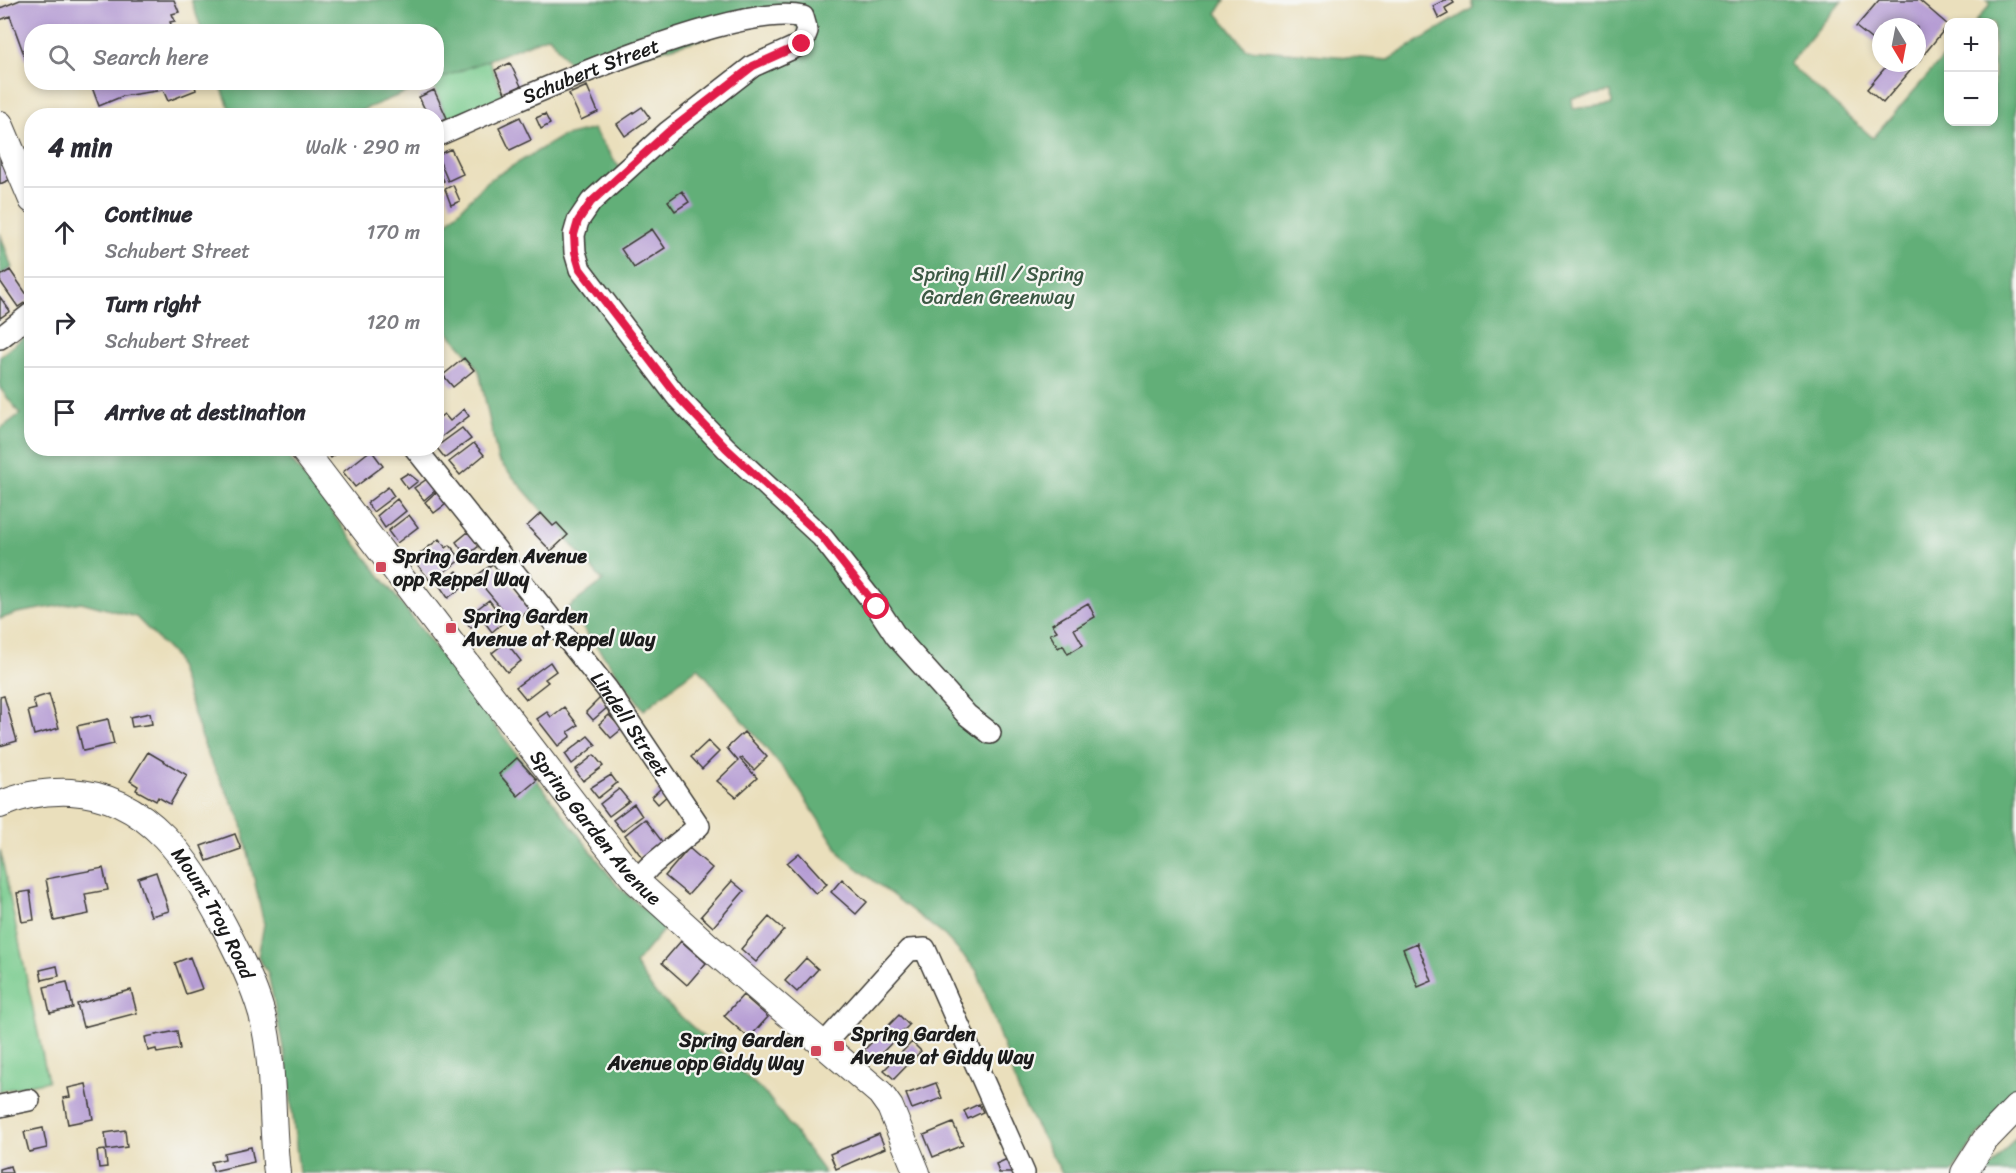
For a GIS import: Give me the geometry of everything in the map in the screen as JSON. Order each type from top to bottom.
[{"type":"street","name":"Schubert Street","points":[[444,132],[640,44],[747,14],[790,11],[803,17],[807,31],[802,44],[744,74],[668,132],[591,202],[578,221],[575,252],[580,269],[678,397],[726,448],[822,537],[877,607],[896,636],[968,715],[990,733]]},
{"type":"street","points":[[0,124],[24,181]]},
{"type":"street","points":[[0,338],[24,319]]},
{"type":"street","name":"Spring Garden Avenue","points":[[308,456],[582,814],[636,881],[880,1093],[890,1107],[917,1173]]},
{"type":"street","name":"Lindell Street","points":[[421,456],[607,689],[699,826],[649,867],[636,881]]},
{"type":"street","name":"Mount Troy Road","points":[[0,805],[50,791],[84,793],[112,800],[140,814],[177,851],[211,902],[252,984],[262,1016],[270,1070],[278,1173]]},
{"type":"street","points":[[823,1045],[909,950],[925,949],[1024,1173]]},
{"type":"street","points":[[0,1106],[29,1100]]},
{"type":"street","points":[[1964,1173],[1986,1140],[2016,1108]]},
{"type":"green space","name":"Spring Hill / Spring Garden Greenway","points":[[191,0],[1225,0],[1217,13],[1246,49],[1388,60],[1473,8],[1471,0],[1842,0],[1789,64],[1873,138],[1944,57],[1944,126],[1998,126],[1998,18],[1979,18],[1991,4],[1987,0],[2016,0],[2016,1093],[1973,1142],[1952,1173],[1062,1173],[1022,1101],[977,971],[945,936],[843,857],[794,782],[698,667],[644,710],[568,608],[603,581],[498,460],[479,371],[466,352],[444,328],[444,226],[489,180],[561,137],[593,129],[619,167],[796,41],[800,31],[793,21],[769,21],[576,73],[549,36],[444,77],[444,24],[200,24]],"holes":[[[1611,92],[1612,104],[1573,109],[1572,98]]]},
{"type":"green space","points":[[465,0],[504,98],[449,124],[436,90],[444,90],[443,24]]},
{"type":"green space","points":[[223,90],[412,90],[367,108],[229,108]]},
{"type":"green space","points":[[0,233],[12,268],[0,275]]},
{"type":"green space","points":[[24,337],[24,456],[288,456],[617,885],[665,928],[635,964],[654,992],[767,1095],[825,1173],[299,1173],[288,1072],[268,973],[258,957],[264,924],[241,820],[208,756],[175,657],[136,617],[81,602],[17,613],[0,619],[0,429],[20,414],[0,388],[0,356]]},
{"type":"green space","points":[[0,850],[48,1081],[0,1091]]},
{"type":"green space","points":[[2016,1137],[2016,1173],[1987,1173]]},
{"type":"building","points":[[20,0],[174,0],[179,12],[172,14],[175,21],[170,22],[171,24],[24,24],[24,54],[10,16],[0,20],[0,8]]},
{"type":"building","points":[[1445,0],[1452,0],[1454,3],[1445,8],[1448,14],[1439,19],[1433,6]]},
{"type":"building","points":[[1879,0],[1919,0],[1944,22],[1944,30],[1926,52],[1926,18],[1872,18],[1872,40],[1856,27]]},
{"type":"building","points":[[510,63],[521,86],[505,93],[495,70]]},
{"type":"building","points":[[1881,72],[1909,72],[1883,103],[1867,89]]},
{"type":"building","points":[[587,86],[598,112],[581,120],[569,94]]},
{"type":"building","points":[[93,90],[163,90],[123,96],[99,106]]},
{"type":"building","points":[[163,90],[196,90],[168,101]]},
{"type":"building","points":[[434,90],[442,108],[424,108],[419,97]]},
{"type":"building","points":[[642,107],[650,118],[625,136],[617,124]]},
{"type":"building","points":[[545,114],[550,124],[541,129],[536,118]]},
{"type":"building","points":[[520,117],[531,140],[510,150],[499,127]]},
{"type":"building","points":[[451,149],[463,174],[448,181],[444,172],[444,152]]},
{"type":"building","points":[[0,157],[9,180],[0,184]]},
{"type":"building","points":[[453,185],[460,201],[451,205],[445,189]]},
{"type":"building","points":[[682,191],[689,202],[675,211],[668,201]]},
{"type":"building","points":[[652,229],[665,248],[634,268],[621,249]]},
{"type":"building","points":[[10,270],[24,290],[24,303],[18,307],[0,281],[0,276]]},
{"type":"building","points":[[0,297],[10,311],[0,318]]},
{"type":"building","points":[[464,358],[474,370],[453,387],[444,374]]},
{"type":"building","points":[[464,409],[469,416],[444,435],[444,414],[450,421]]},
{"type":"building","points":[[462,428],[471,439],[445,458],[444,441]]},
{"type":"building","points":[[474,443],[484,455],[460,475],[449,462]]},
{"type":"building","points":[[363,456],[376,456],[383,466],[355,487],[343,472]]},
{"type":"building","points":[[408,473],[418,481],[408,489],[400,478]]},
{"type":"building","points":[[427,479],[436,490],[424,500],[414,488]]},
{"type":"building","points":[[388,487],[394,496],[373,512],[367,503]]},
{"type":"building","points":[[436,492],[446,504],[434,513],[425,502]]},
{"type":"building","points":[[397,499],[406,511],[385,528],[377,516]]},
{"type":"building","points":[[541,513],[553,526],[557,523],[568,535],[551,551],[527,526]]},
{"type":"building","points":[[409,515],[418,527],[397,543],[388,531]]},
{"type":"building","points":[[468,532],[479,546],[466,556],[456,542]]},
{"type":"building","points":[[439,539],[446,548],[450,545],[461,559],[431,582],[413,559]]},
{"type":"building","points":[[494,563],[530,610],[513,622],[475,577]]},
{"type":"building","points":[[457,571],[466,584],[448,598],[439,585]]},
{"type":"building","points":[[489,600],[505,621],[492,632],[483,620],[471,628],[464,619]]},
{"type":"building","points":[[1088,603],[1095,617],[1074,629],[1083,645],[1068,654],[1063,645],[1058,648],[1050,634],[1057,631],[1052,624]]},
{"type":"building","points":[[506,642],[521,661],[507,672],[492,653]]},
{"type":"building","points":[[550,662],[556,671],[545,679],[548,682],[526,699],[516,687]]},
{"type":"building","points":[[49,694],[59,728],[34,735],[28,711],[36,709],[33,699]]},
{"type":"building","points":[[4,696],[17,741],[0,746],[0,697]]},
{"type":"building","points":[[600,698],[608,707],[593,720],[586,712]]},
{"type":"building","points":[[564,707],[578,725],[568,732],[571,736],[558,746],[537,719],[547,712],[551,717]]},
{"type":"building","points":[[150,713],[152,724],[132,727],[130,717]]},
{"type":"building","points":[[609,715],[622,729],[611,738],[599,724]]},
{"type":"building","points":[[108,719],[114,744],[83,751],[77,726]]},
{"type":"building","points":[[744,732],[767,757],[754,770],[742,758],[740,759],[757,778],[736,797],[717,781],[738,761],[727,748]]},
{"type":"building","points":[[588,736],[596,745],[572,764],[565,754]]},
{"type":"building","points":[[708,741],[719,752],[702,769],[691,757]]},
{"type":"building","points":[[148,752],[187,775],[170,804],[158,797],[156,801],[136,790],[138,786],[130,781]]},
{"type":"building","points":[[594,755],[603,766],[583,781],[575,770]]},
{"type":"building","points":[[517,758],[537,780],[518,796],[499,774]]},
{"type":"building","points":[[611,775],[617,783],[598,798],[590,788]]},
{"type":"building","points":[[663,786],[670,793],[658,804],[652,797]]},
{"type":"building","points":[[619,789],[629,801],[609,816],[600,804]]},
{"type":"building","points":[[634,804],[642,816],[622,831],[613,820]]},
{"type":"building","points":[[645,819],[664,844],[644,860],[625,835]]},
{"type":"building","points":[[235,834],[241,849],[207,861],[201,846]]},
{"type":"building","points":[[689,848],[712,868],[688,895],[665,876]]},
{"type":"building","points":[[799,853],[827,884],[816,894],[787,863]]},
{"type":"building","points":[[103,868],[108,890],[85,894],[89,914],[54,921],[46,879]]},
{"type":"building","points":[[156,872],[169,911],[151,916],[138,878]]},
{"type":"building","points":[[842,879],[867,902],[856,914],[831,892]]},
{"type":"building","points":[[732,881],[744,891],[713,927],[701,916]]},
{"type":"building","points":[[30,891],[34,920],[22,922],[17,893]]},
{"type":"building","points":[[769,917],[784,930],[756,962],[741,949]]},
{"type":"building","points":[[681,941],[706,963],[687,985],[662,963]]},
{"type":"building","points":[[1417,943],[1432,981],[1418,987],[1403,949]]},
{"type":"building","points":[[190,957],[202,989],[186,994],[175,963]]},
{"type":"building","points":[[806,958],[818,969],[797,992],[785,981]]},
{"type":"building","points":[[57,966],[59,976],[42,980],[40,970]]},
{"type":"building","points":[[67,982],[73,1008],[50,1013],[44,987]]},
{"type":"building","points":[[131,990],[137,1013],[83,1027],[77,1004]]},
{"type":"building","points":[[743,995],[768,1017],[749,1038],[724,1016]]},
{"type":"building","points":[[899,1015],[909,1025],[875,1060],[864,1050]]},
{"type":"building","points":[[177,1031],[180,1049],[157,1053],[156,1049],[148,1051],[145,1037]]},
{"type":"building","points":[[912,1042],[921,1051],[894,1079],[884,1070]]},
{"type":"building","points":[[936,1083],[942,1098],[912,1109],[906,1094]]},
{"type":"building","points":[[86,1084],[93,1119],[68,1124],[63,1098],[70,1097],[68,1088]]},
{"type":"building","points":[[979,1104],[983,1112],[968,1119],[964,1111]]},
{"type":"building","points":[[953,1123],[963,1145],[933,1157],[924,1135]]},
{"type":"building","points":[[43,1128],[47,1148],[29,1152],[24,1132]]},
{"type":"building","points":[[125,1130],[127,1147],[107,1150],[105,1133]]},
{"type":"building","points":[[879,1134],[885,1148],[836,1169],[830,1154]]},
{"type":"building","points":[[251,1147],[254,1162],[213,1171],[211,1162],[225,1159],[224,1153]]},
{"type":"building","points":[[105,1150],[107,1167],[99,1168],[97,1151]]},
{"type":"building","points":[[1014,1156],[1019,1173],[999,1173],[996,1164]]},
{"type":"building","points":[[10,1166],[12,1173],[0,1173],[0,1169]]},
{"type":"place","name":"Spring Garden Avenue opp Reppel Way","points":[[381,567]]},
{"type":"place","name":"Spring Garden Avenue at Reppel Way","points":[[451,628]]},
{"type":"place","name":"Spring Garden Avenue at Giddy Way","points":[[839,1046]]},
{"type":"place","name":"Spring Garden Avenue opp Giddy Way","points":[[816,1051]]},
{"type":"route","points":[[802,44],[753,66],[668,132],[591,202],[578,221],[574,235],[575,252],[580,269],[678,397],[726,448],[822,537],[877,607]]}]
